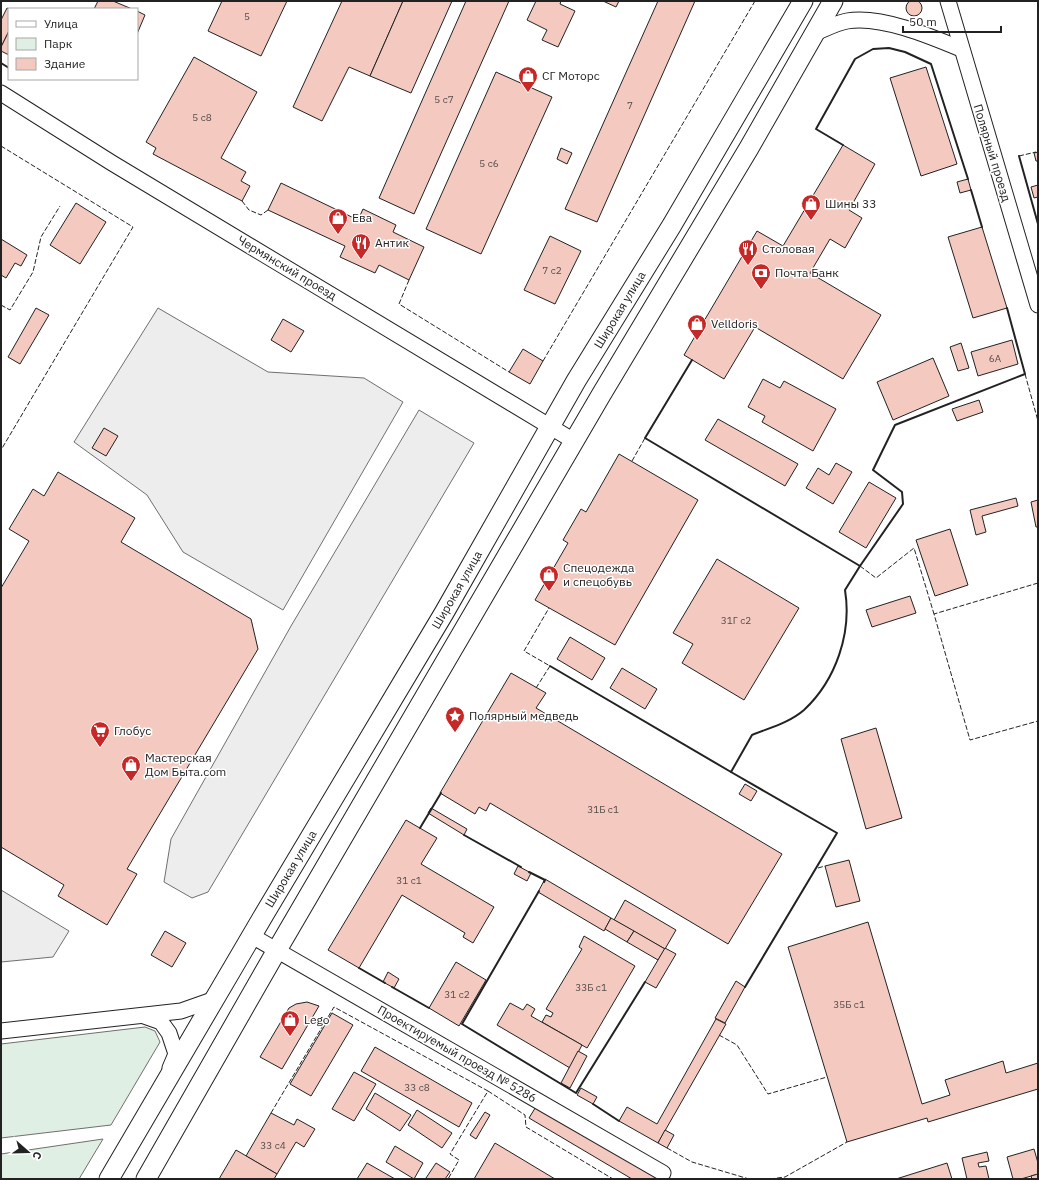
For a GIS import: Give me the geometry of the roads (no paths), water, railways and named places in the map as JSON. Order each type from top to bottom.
[{"type":"main road","name":"Широкая улица","points":[[110,1179],[161,1089],[452,600],[550,426],[672,225],[803,1]]},
{"type":"main road","points":[[146,1179],[277,950],[574,440],[749,148],[834,1]]},
{"type":"main road","points":[[794,18],[803,14],[808,15],[813,19],[815,33]]},
{"type":"main road","points":[[594,353],[592,364],[596,370],[600,371],[621,362]]},
{"type":"street","name":"Полярный проезд","points":[[948,1],[1038,305]]},
{"type":"street","points":[[815,33],[845,21],[863,19],[890,24],[931,37],[961,49]]},
{"type":"street","name":"Чермянский проезд","points":[[1,93],[112,163],[574,440]]},
{"type":"street","name":"Проектируемый проезд № 5286","points":[[252,936],[662,1173]]},
{"type":"street","points":[[1,1031],[181,1012],[215,999]]},
{"type":"street","points":[[144,1016],[161,1022],[169,1033],[176,1054],[161,1089]]},
{"type":"place","name":"СГ Моторс","points":[[528,93]]},
{"type":"place","name":"Шины 33","points":[[811,221]]},
{"type":"place","name":"Ева","points":[[338,235]]},
{"type":"place","name":"Антик","points":[[361,260]]},
{"type":"place","name":"Столовая","points":[[748,266]]},
{"type":"place","name":"Почта Банк","points":[[761,290]]},
{"type":"place","name":"Velldoris","points":[[697,341]]},
{"type":"place","name":"Спецодежда и спецобувь","points":[[549,592]]},
{"type":"place","name":"Полярный медведь","points":[[455,733]]},
{"type":"place","name":"Глобус","points":[[100,748]]},
{"type":"place","name":"Мастерская Дом Быта.com","points":[[131,782]]},
{"type":"place","name":"Lego","points":[[290,1037]]}]
